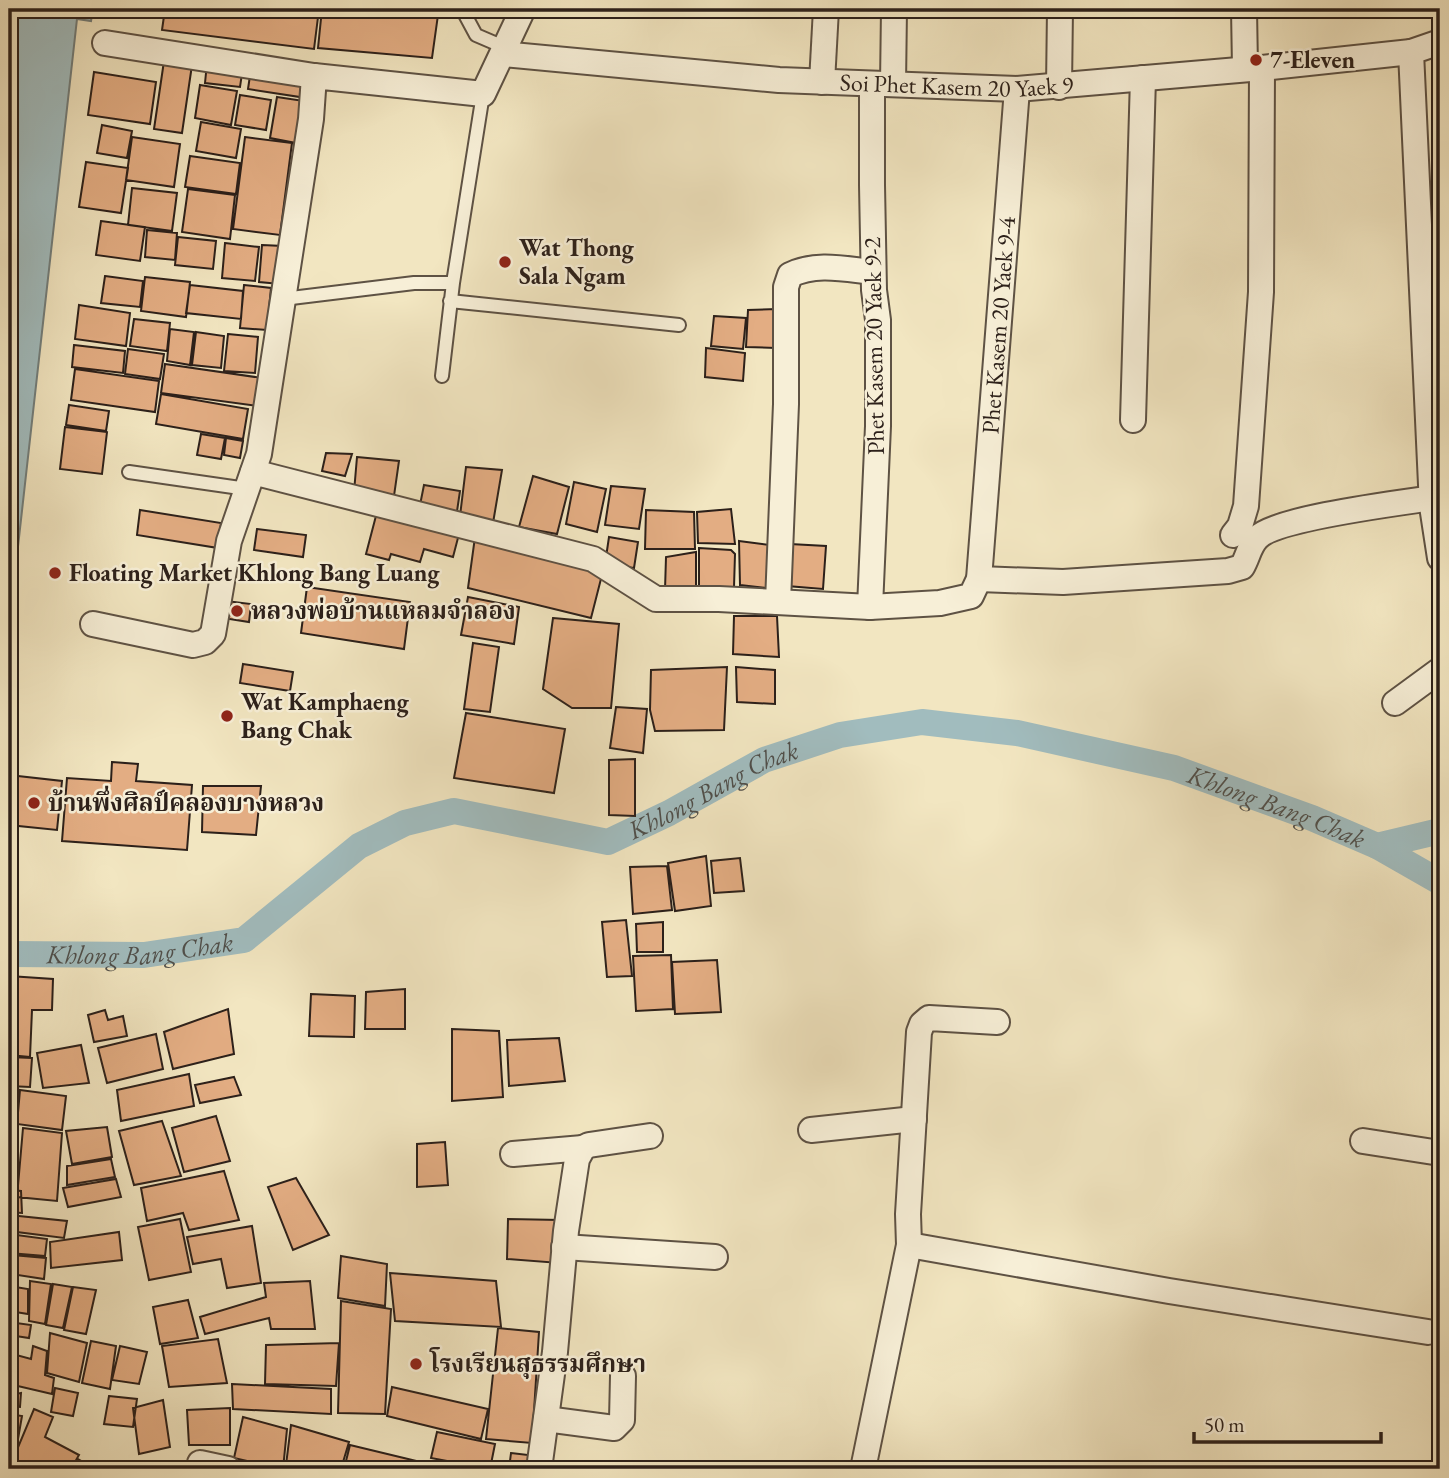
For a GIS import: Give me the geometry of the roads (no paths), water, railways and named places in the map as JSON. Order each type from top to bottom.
[{"type":"street","points":[[105,43],[314,76],[483,94],[523,9]]},
{"type":"street","points":[[822,82],[826,9]]},
{"type":"street","name":"Phet Kasem 20 Yaek 9-2","points":[[870,607],[878,426],[878,320],[873,272],[883,84],[894,9]]},
{"type":"street","points":[[1059,87],[1060,9]]},
{"type":"street","points":[[1233,535],[1240,526],[1245,506],[1261,292],[1253,68],[1244,9]]},
{"type":"street","name":"Soi Phet Kasem 20 Yaek 9","points":[[503,51],[779,80],[1017,89],[1411,52],[1440,42]]},
{"type":"street","points":[[1411,52],[1440,558]]},
{"type":"street","points":[[93,624],[193,645],[205,642],[213,634],[229,541],[259,454],[311,119],[314,76]]},
{"type":"street","points":[[1133,420],[1143,78]]},
{"type":"street","name":"Phet Kasem 20 Yaek 9-4","points":[[980,570],[1017,89]]},
{"type":"street","points":[[778,602],[786,404],[786,287],[790,275],[816,267],[873,272]]},
{"type":"street","points":[[250,481],[593,559],[656,599],[870,607],[961,600],[971,596],[980,570],[1063,582],[1228,571],[1242,567],[1258,537],[1271,529],[1340,512],[1435,502]]},
{"type":"street","points":[[1395,703],[1440,670]]},
{"type":"street","points":[[863,1469],[909,1245],[919,1032],[922,1024],[929,1018],[997,1022]]},
{"type":"street","points":[[811,1130],[914,1119]]},
{"type":"street","points":[[513,1154],[583,1148],[602,1141],[650,1136]]},
{"type":"street","points":[[1363,1141],[1440,1153]]},
{"type":"street","points":[[539,1469],[555,1352],[564,1247],[577,1159],[583,1148]]},
{"type":"street","points":[[909,1245],[1169,1291],[1427,1332]]},
{"type":"street","points":[[564,1247],[715,1256]]},
{"type":"street","points":[[546,1419],[614,1428],[622,1420],[623,1376]]},
{"type":"street","points":[[199,1469],[200,1463],[228,1469]]},
{"type":"lane","points":[[462,9],[476,35],[503,51]]},
{"type":"lane","points":[[442,376],[450,301],[483,94]]},
{"type":"lane","points":[[283,299],[414,283],[453,283]]},
{"type":"lane","points":[[450,301],[679,325]]},
{"type":"lane","points":[[128,472],[250,481]]},
{"type":"water","points":[[9,9],[93,9],[91,21],[77,19],[9,627]]},
{"type":"waterway","name":"Khlong Bang Chak","points":[[9,954],[144,955],[244,940],[359,846],[405,823],[454,811],[608,842],[669,813],[764,760],[840,735],[922,722],[1017,733],[1174,768],[1312,818],[1377,846],[1440,831]]},
{"type":"waterway","points":[[1377,846],[1440,882]]},
{"type":"place","name":"7-Eleven","points":[[1256,60]]},
{"type":"place","name":"Wat Thong Sala Ngam","points":[[505,262]]},
{"type":"place","name":"Floating Market Khlong Bang Luang","points":[[55,573]]},
{"type":"place","name":"หลวงพ่อบ้านแหลมจำลอง","points":[[237,611]]},
{"type":"place","name":"Wat Kamphaeng Bang Chak","points":[[227,716]]},
{"type":"place","name":"บ้านพึ่งศิลป์คลองบางหลวง","points":[[34,803]]},
{"type":"place","name":"โรงเรียนสุธรรมศึกษา","points":[[416,1364]]}]
